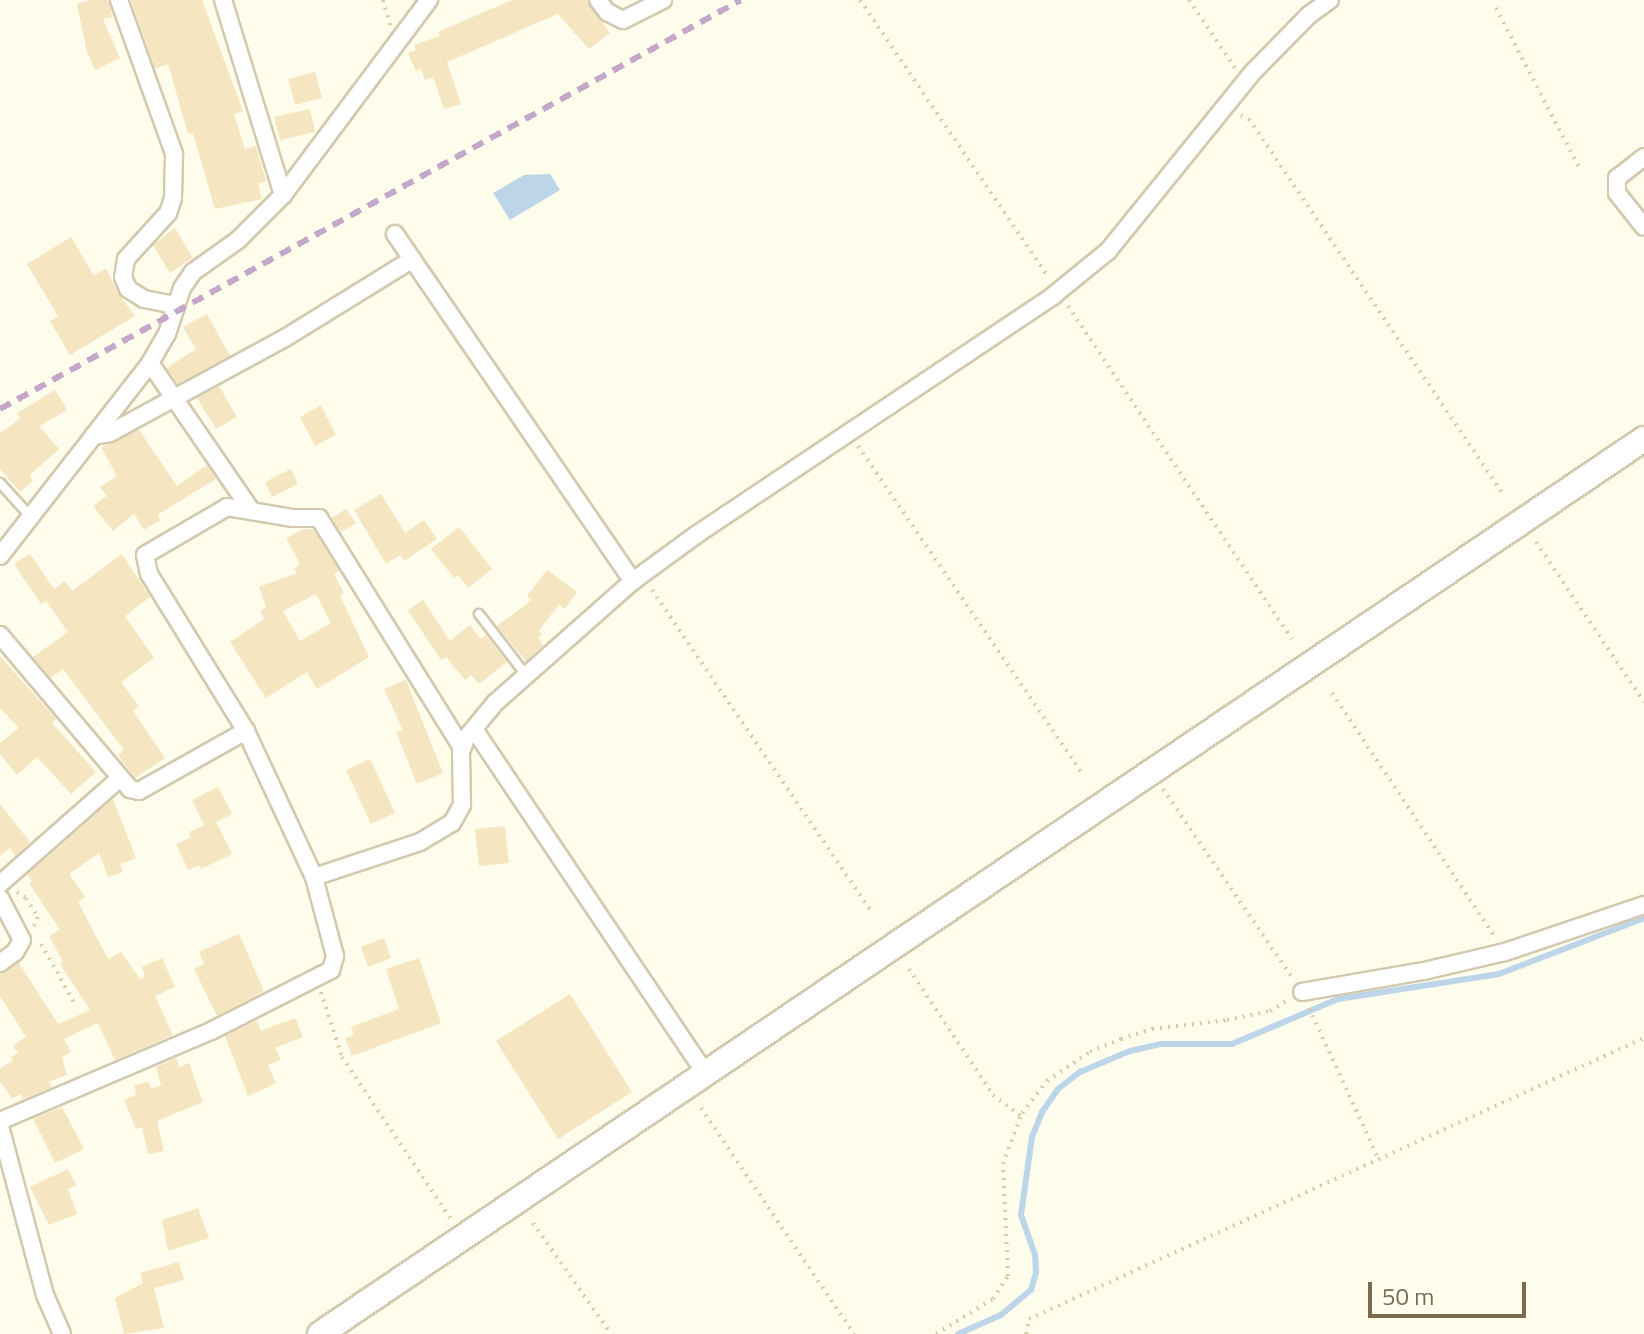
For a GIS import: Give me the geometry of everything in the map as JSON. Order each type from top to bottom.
[{"type":"street","points":[[119,0],[174,154],[173,198],[168,213],[126,259],[123,277],[128,289],[144,299],[174,305]]},
{"type":"street","points":[[223,0],[283,195]]},
{"type":"street","points":[[0,556],[150,363],[167,334],[174,305],[193,272],[238,240],[283,195],[429,0]]},
{"type":"street","points":[[598,0],[607,12],[623,20],[663,0]]},
{"type":"street","points":[[462,748],[474,729],[526,675],[638,578],[844,433],[1058,291],[1108,251],[1245,82],[1309,15],[1330,0]]},
{"type":"street","points":[[1644,157],[1617,178],[1617,193],[1644,227]]},
{"type":"street","points":[[395,234],[638,578]]},
{"type":"street","points":[[93,436],[110,433],[285,338],[413,259]]},
{"type":"street","points":[[150,363],[251,510]]},
{"type":"street","points":[[320,1334],[1644,439]]},
{"type":"street","points":[[62,1334],[45,1295],[0,1123],[211,1031],[331,970],[335,956],[314,877],[246,731],[144,564],[145,555],[217,510],[227,507],[293,518],[319,518],[325,524],[462,748],[462,805],[452,823],[420,842],[314,877]]},
{"type":"street","points":[[0,635],[125,786],[139,791],[246,731]]},
{"type":"street","points":[[474,729],[706,1074]]},
{"type":"street","points":[[0,884],[119,779]]},
{"type":"street","points":[[0,898],[22,940],[15,952],[0,963]]},
{"type":"street","points":[[1302,992],[1424,971],[1505,952],[1644,905]]},
{"type":"lane","points":[[0,483],[31,517]]},
{"type":"lane","points":[[479,614],[526,675]]},
{"type":"path","points":[[860,0],[1292,639]]},
{"type":"path","points":[[1189,0],[1245,82]]},
{"type":"path","points":[[1496,8],[1581,171]]},
{"type":"path","points":[[1225,106],[1249,119],[1502,492]]},
{"type":"path","points":[[844,433],[866,454],[1082,773]]},
{"type":"path","points":[[1536,542],[1644,702]]},
{"type":"path","points":[[638,578],[872,913]]},
{"type":"path","points":[[1332,693],[1505,952]]},
{"type":"path","points":[[1152,773],[1302,992],[1378,1158]]},
{"type":"path","points":[[22,940],[39,942],[75,1004]]},
{"type":"path","points":[[909,969],[993,1095],[1021,1116]]},
{"type":"path","points":[[316,978],[342,1057],[463,1238]]},
{"type":"path","points":[[936,1334],[993,1299],[1008,1276],[1003,1164],[1021,1116],[1047,1081],[1090,1052],[1121,1039],[1152,1029],[1227,1020],[1270,1011],[1302,992]]},
{"type":"path","points":[[1026,1334],[1029,1319],[1644,1038]]},
{"type":"path","points":[[701,1108],[854,1334]]},
{"type":"path","points":[[533,1223],[611,1334]]},
{"type":"water","points":[[550,174],[560,190],[510,220],[493,193],[524,175]]},
{"type":"building","points":[[108,0],[113,17],[103,19],[120,58],[95,70],[87,52],[77,4]]},
{"type":"building","points":[[131,0],[202,0],[243,111],[234,114],[245,149],[256,146],[266,181],[258,183],[262,199],[215,209],[193,133],[188,134],[168,64],[155,69]]},
{"type":"building","points":[[512,0],[587,0],[610,33],[589,49],[558,14],[447,62],[461,104],[444,109],[433,77],[425,80],[421,69],[416,71],[408,53],[416,50],[414,45],[440,36],[438,32]]},
{"type":"building","points":[[315,72],[322,98],[295,105],[288,79]]},
{"type":"building","points":[[310,109],[315,132],[280,140],[274,117]]},
{"type":"building","points":[[175,228],[193,258],[170,273],[153,245]]},
{"type":"building","points":[[71,237],[94,276],[106,268],[118,293],[135,316],[70,355],[50,321],[58,316],[27,264]]},
{"type":"building","points":[[207,314],[230,356],[178,384],[167,368],[196,349],[183,327]]},
{"type":"building","points":[[219,386],[237,417],[216,429],[197,398]]},
{"type":"building","points":[[55,390],[67,410],[39,426],[59,449],[29,476],[33,481],[20,492],[0,469],[0,433],[20,419],[17,413]]},
{"type":"building","points":[[321,405],[336,435],[315,446],[300,417]]},
{"type":"building","points":[[139,430],[177,486],[207,465],[216,479],[157,515],[160,520],[144,530],[134,514],[113,531],[93,506],[107,496],[100,487],[117,476],[101,447]]},
{"type":"building","points":[[291,469],[298,484],[272,497],[265,482]]},
{"type":"building","points":[[381,494],[405,533],[424,520],[437,539],[404,561],[400,555],[386,564],[354,510]]},
{"type":"building","points":[[346,509],[356,523],[341,532],[332,518]]},
{"type":"building","points":[[459,527],[492,569],[468,588],[458,575],[454,578],[431,549]]},
{"type":"building","points":[[304,529],[313,529],[339,571],[334,574],[344,593],[340,596],[369,657],[317,689],[307,672],[266,698],[230,642],[264,619],[260,611],[266,607],[259,587],[297,573],[294,568],[300,564],[286,538]],"holes":[[[316,594],[331,623],[300,641],[283,611]]]},
{"type":"building","points":[[30,554],[54,589],[65,581],[72,591],[122,554],[150,597],[125,616],[154,658],[121,682],[139,706],[133,711],[165,758],[135,778],[118,755],[124,750],[63,669],[50,678],[33,657],[68,632],[46,601],[41,604],[14,564]]},
{"type":"building","points":[[547,570],[577,592],[565,609],[559,604],[539,631],[542,635],[538,638],[543,645],[526,661],[497,626],[532,600],[527,596]]},
{"type":"building","points":[[423,600],[450,641],[470,625],[481,639],[486,635],[507,662],[479,684],[471,675],[465,680],[446,657],[441,660],[408,610]]},
{"type":"building","points":[[0,656],[56,719],[52,723],[96,772],[71,794],[37,757],[17,775],[0,754],[0,743],[19,728],[0,708]]},
{"type":"building","points":[[406,680],[443,773],[417,784],[396,732],[403,730],[384,689]]},
{"type":"building","points":[[370,759],[395,813],[371,824],[346,770]]},
{"type":"building","points":[[218,787],[232,814],[216,822],[232,854],[201,869],[199,865],[188,870],[176,844],[191,837],[189,832],[204,825],[192,800]]},
{"type":"building","points":[[113,799],[136,858],[120,864],[123,872],[108,877],[99,853],[69,874],[85,897],[78,902],[108,959],[121,952],[140,979],[145,977],[142,967],[162,958],[175,987],[155,996],[173,1035],[115,1060],[98,1023],[64,1039],[71,1052],[62,1057],[67,1075],[49,1082],[52,1087],[23,1099],[20,1094],[12,1099],[0,1081],[0,1069],[18,1053],[13,1046],[26,1037],[0,996],[0,974],[19,963],[58,1024],[90,1010],[60,964],[63,962],[49,936],[60,930],[29,883],[32,881],[27,875]]},
{"type":"building","points":[[0,804],[30,842],[15,856],[10,848],[0,856]]},
{"type":"building","points":[[505,826],[509,863],[479,866],[475,829]]},
{"type":"building","points":[[239,934],[264,991],[217,1016],[194,969],[204,964],[199,952]]},
{"type":"building","points":[[384,938],[391,958],[368,967],[361,947]]},
{"type":"building","points":[[419,958],[441,1023],[352,1056],[345,1038],[354,1035],[351,1027],[399,1009],[386,969]]},
{"type":"building","points":[[570,994],[632,1092],[558,1139],[496,1041]]},
{"type":"building","points":[[295,1018],[303,1037],[275,1048],[281,1060],[268,1065],[276,1083],[248,1096],[225,1036],[257,1020],[261,1031]]},
{"type":"building","points":[[176,1058],[179,1067],[189,1063],[203,1102],[157,1121],[164,1151],[148,1154],[142,1127],[136,1129],[124,1100],[136,1095],[134,1085],[149,1082],[151,1089],[161,1085],[156,1067]]},
{"type":"building","points":[[62,1107],[84,1149],[55,1163],[33,1119]]},
{"type":"building","points":[[68,1169],[76,1185],[68,1189],[77,1214],[49,1225],[30,1187]]},
{"type":"building","points":[[198,1208],[209,1238],[168,1251],[162,1220]]},
{"type":"building","points":[[179,1262],[184,1280],[154,1288],[164,1328],[124,1334],[115,1298],[143,1283],[140,1273]]},
{"type":"waterway","points":[[958,1334],[1001,1315],[1031,1290],[1036,1272],[1035,1255],[1021,1215],[1032,1137],[1042,1112],[1058,1089],[1080,1072],[1130,1051],[1161,1044],[1232,1044],[1338,999],[1499,974],[1644,918]]},
{"type":"railway","points":[[0,409],[741,0]]}]
